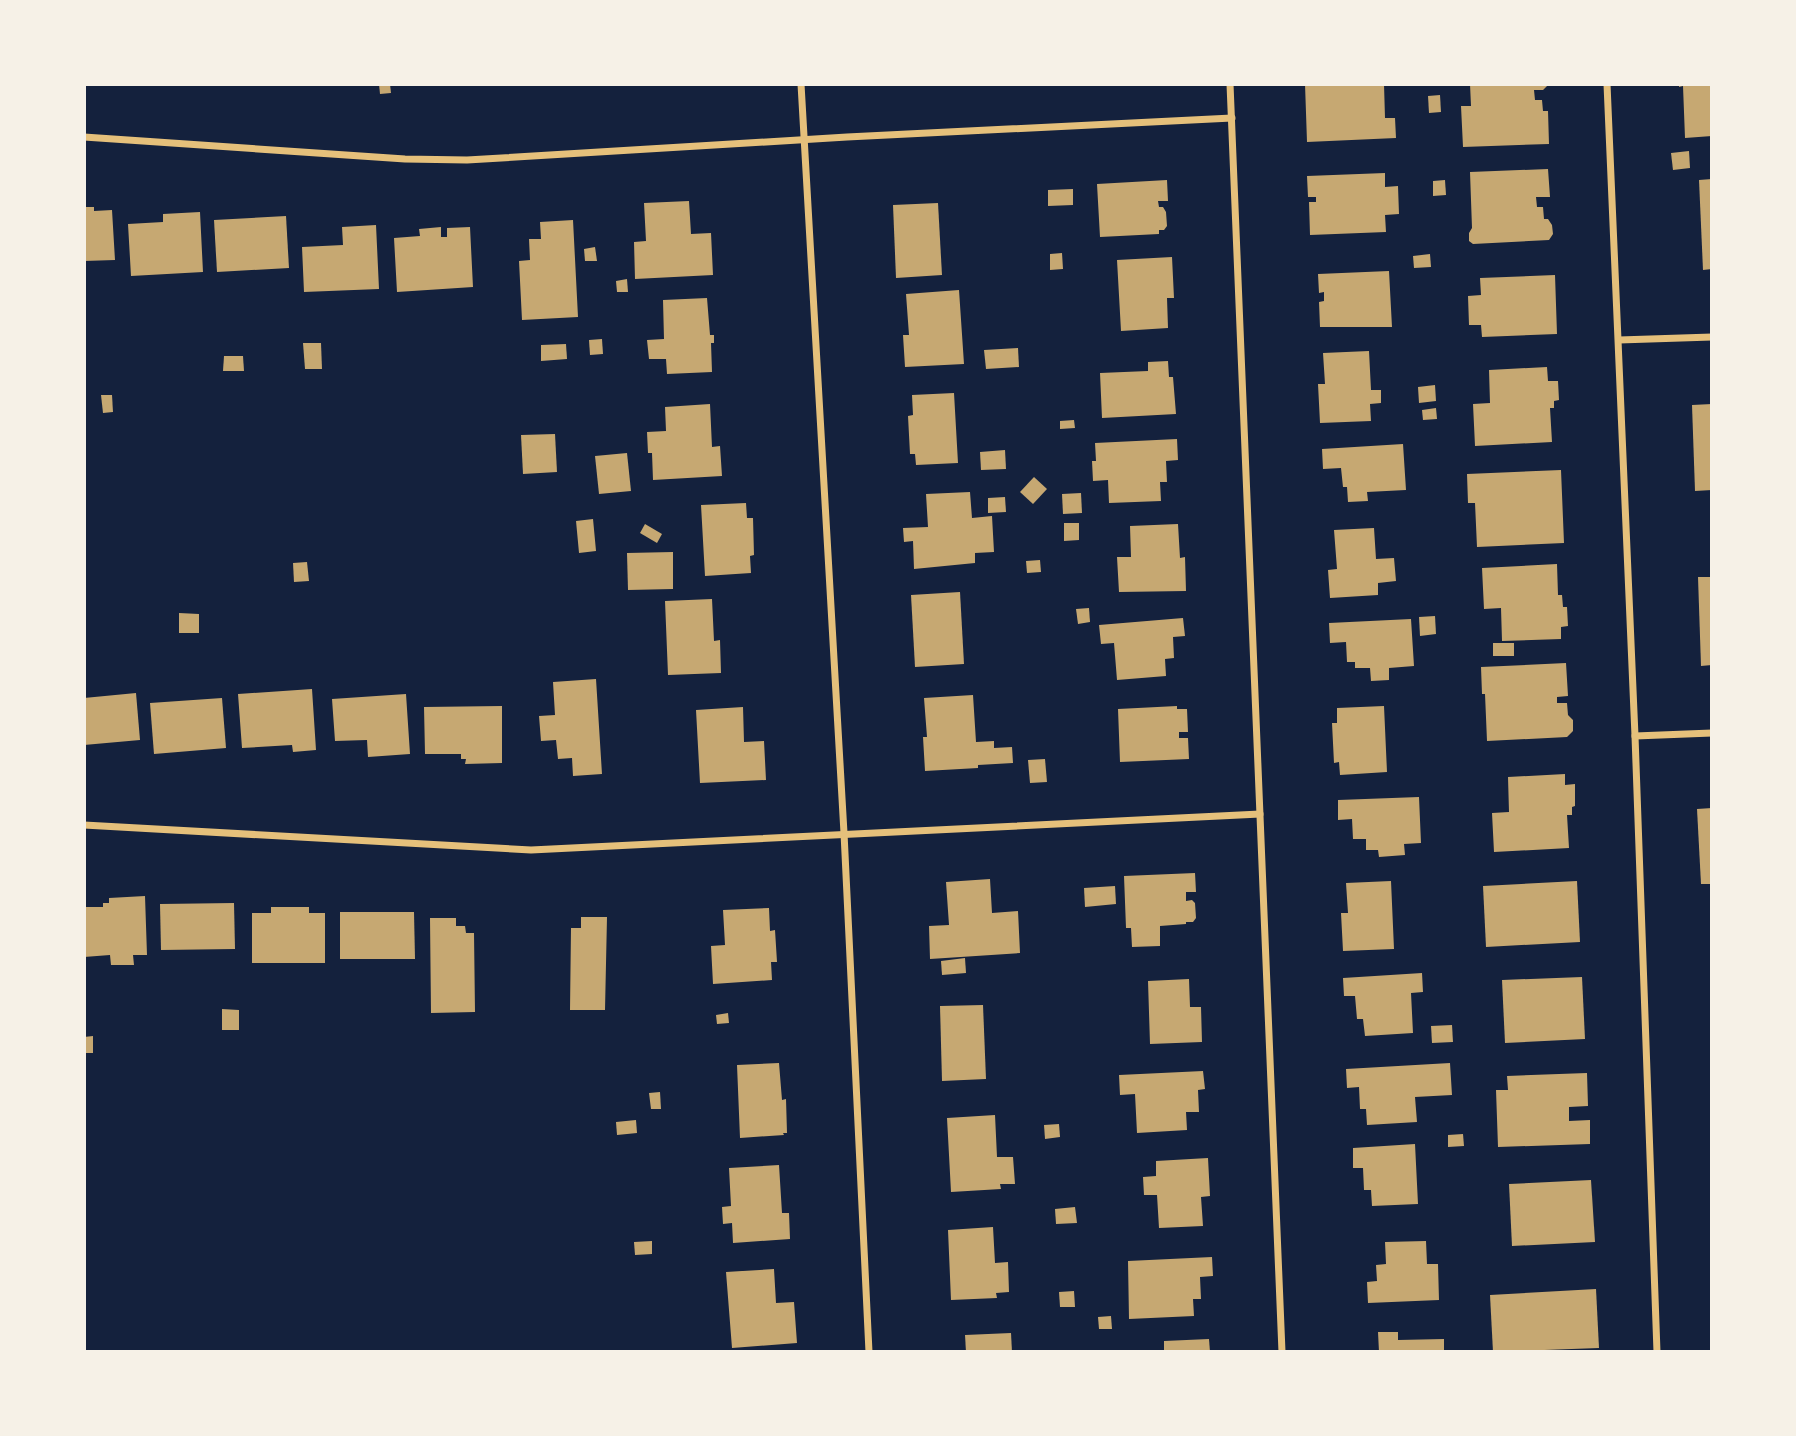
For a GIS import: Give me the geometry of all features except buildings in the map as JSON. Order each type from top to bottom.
[{"type":"street","points":[[801,84],[844,833],[869,1352]]},
{"type":"street","points":[[1230,84],[1282,1352]]},
{"type":"street","points":[[1607,84],[1636,736],[1657,1352]]},
{"type":"street","points":[[84,137],[436,160],[509,159],[804,140],[1231,118]]},
{"type":"street","points":[[1619,340],[1712,337]]},
{"type":"street","points":[[1636,736],[1712,733]]},
{"type":"street","points":[[84,825],[531,850],[1260,814]]}]
